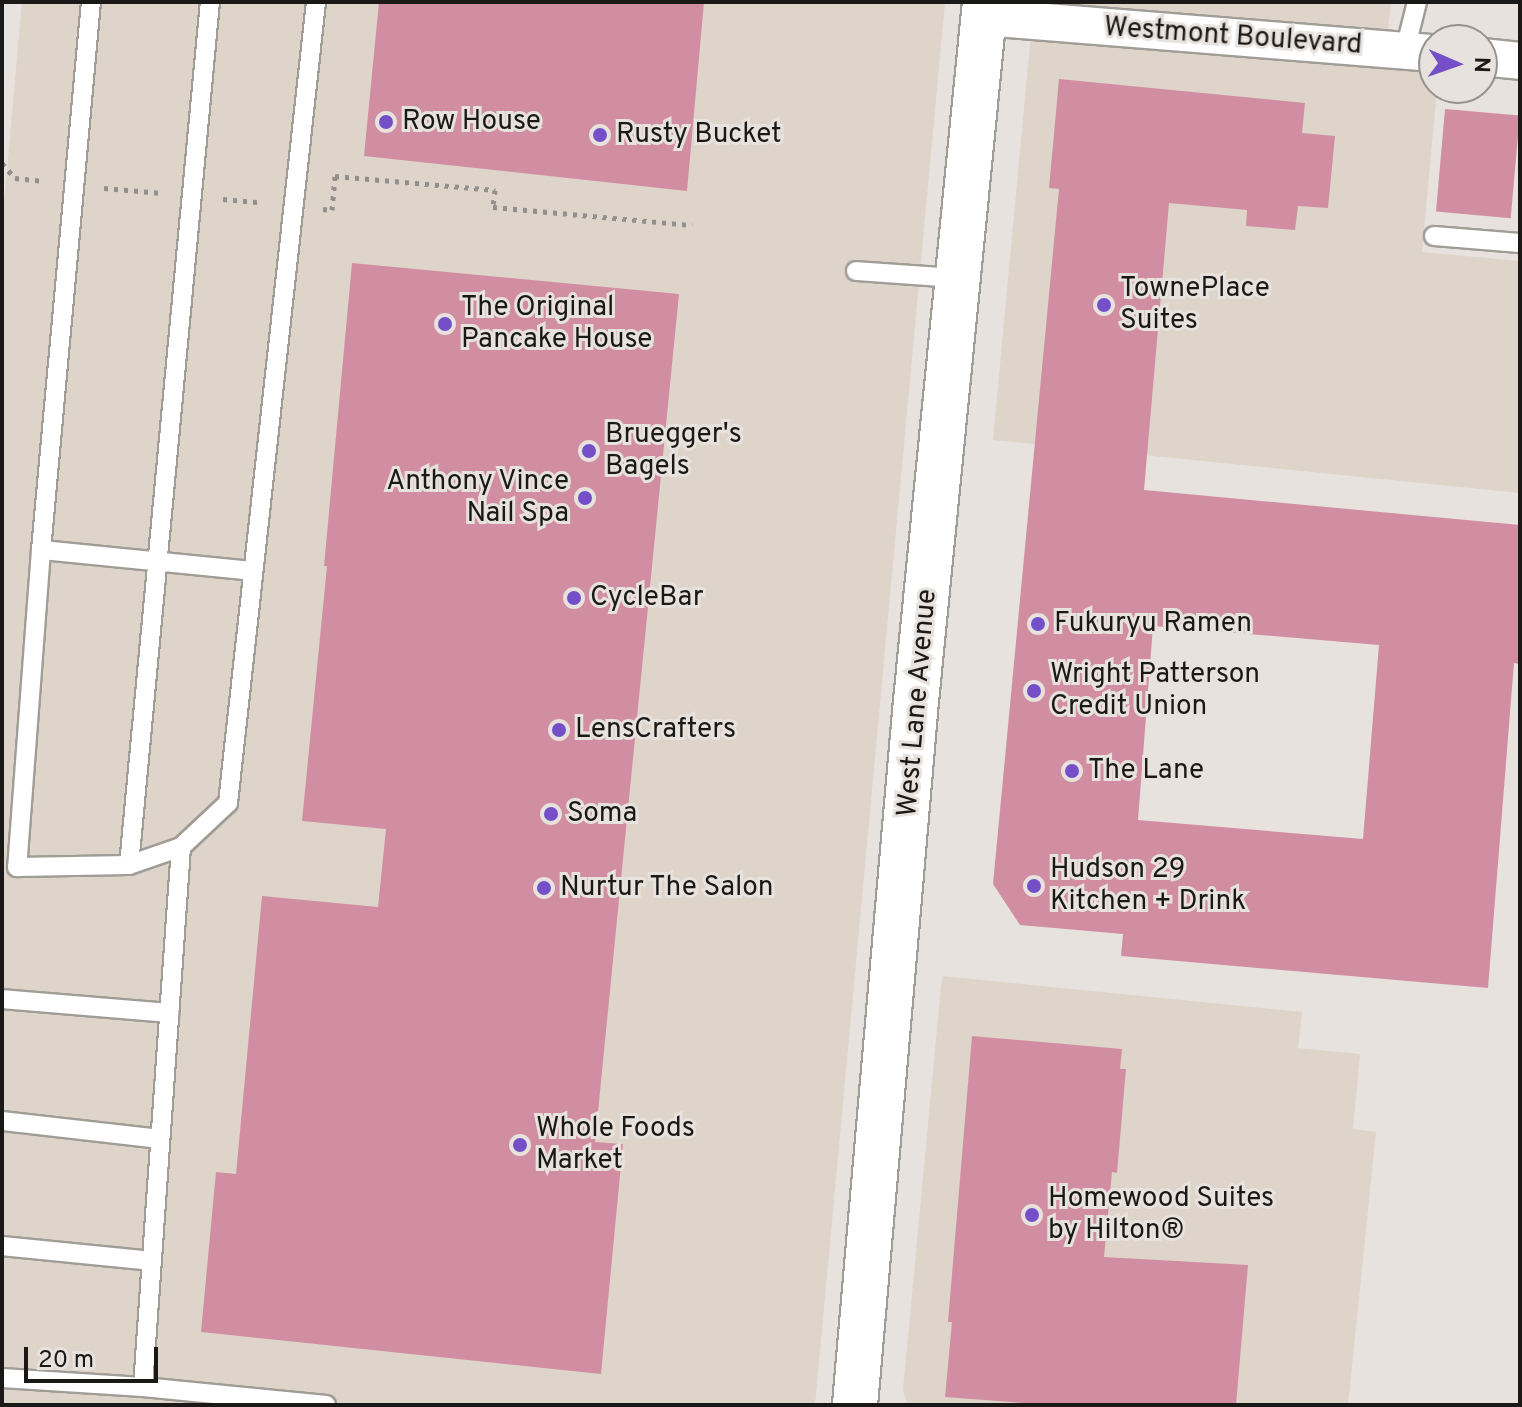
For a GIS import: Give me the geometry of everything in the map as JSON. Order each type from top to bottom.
[{"type":"main road","name":"West Lane Avenue","points":[[855,1405],[916,701],[984,10]]},
{"type":"street","name":"Westmont Boulevard","points":[[984,10],[1418,52]]},
{"type":"street","points":[[1498,59],[1520,61]]},
{"type":"lane","points":[[91,2],[10,866],[129,865],[181,847],[228,803],[316,2]]},
{"type":"lane","points":[[129,865],[210,2]]},
{"type":"lane","points":[[1417,2],[1418,27]]},
{"type":"lane","points":[[1434,236],[1520,243]]},
{"type":"lane","points":[[856,271],[959,278]]},
{"type":"lane","points":[[41,550],[253,571]]},
{"type":"lane","points":[[143,1387],[181,847]]},
{"type":"lane","points":[[2,999],[169,1013]]},
{"type":"lane","points":[[2,1121],[160,1139]]},
{"type":"lane","points":[[2,1246],[151,1261]]},
{"type":"lane","points":[[2,1378],[143,1387],[326,1405]]},
{"type":"path","points":[[2,163],[15,178],[332,210],[335,176],[495,190],[493,207],[692,225]]},
{"type":"shaded area","points":[[22,2],[945,2],[815,1405],[2,1405],[2,226]]},
{"type":"shaded area","points":[[1034,2],[1391,2],[1386,49],[1418,52],[1418,104],[1436,104],[1422,252],[1520,261],[1520,493],[993,440]]},
{"type":"shaded area","points":[[942,976],[1302,1012],[1298,1048],[1360,1054],[1353,1129],[1376,1132],[1348,1405],[908,1405],[903,1390]]},
{"type":"building","points":[[379,2],[704,2],[687,191],[364,156]]},
{"type":"building","name":"The Lane","points":[[1059,79],[1305,103],[1302,133],[1335,136],[1328,208],[1298,206],[1295,230],[1246,226],[1247,210],[1169,203],[1144,490],[1520,525],[1520,664],[1514,663],[1488,988],[1121,956],[1123,934],[1020,925],[993,884],[1059,189],[1049,188]],"holes":[[[1153,626],[1379,645],[1363,839],[1138,820]]]},
{"type":"building","points":[[1445,109],[1520,116],[1511,218],[1436,212]]},
{"type":"building","points":[[352,263],[679,294],[595,1142],[623,1144],[601,1374],[201,1332],[216,1172],[236,1174],[262,896],[378,907],[386,829],[302,821]]},
{"type":"building","name":"Homewood Suites by Hilton®","points":[[972,1036],[1122,1049],[1120,1069],[1126,1069],[1117,1173],[1112,1172],[1104,1257],[1248,1265],[1236,1405],[1050,1405],[945,1397],[952,1322],[948,1322]]},
{"type":"place","name":"Row House","points":[[386,122]]},
{"type":"place","name":"Rusty Bucket","points":[[600,135]]},
{"type":"place","name":"TownePlace Suites","points":[[1104,305]]},
{"type":"place","name":"The Original Pancake House","points":[[445,324]]},
{"type":"place","name":"Bruegger's Bagels","points":[[589,451]]},
{"type":"place","name":"Anthony Vince Nail Spa","points":[[585,498]]},
{"type":"place","name":"CycleBar","points":[[574,598]]},
{"type":"place","name":"Fukuryu Ramen","points":[[1038,624]]},
{"type":"place","name":"Wright Patterson Credit Union","points":[[1034,691]]},
{"type":"place","name":"LensCrafters","points":[[559,730]]},
{"type":"place","name":"The Lane","points":[[1072,771]]},
{"type":"place","name":"Soma","points":[[551,814]]},
{"type":"place","name":"Hudson 29 Kitchen + Drink","points":[[1034,886]]},
{"type":"place","name":"Nurtur The Salon","points":[[544,888]]},
{"type":"place","name":"Whole Foods Market","points":[[520,1145]]},
{"type":"place","name":"Homewood Suites by Hilton®","points":[[1032,1215]]}]
